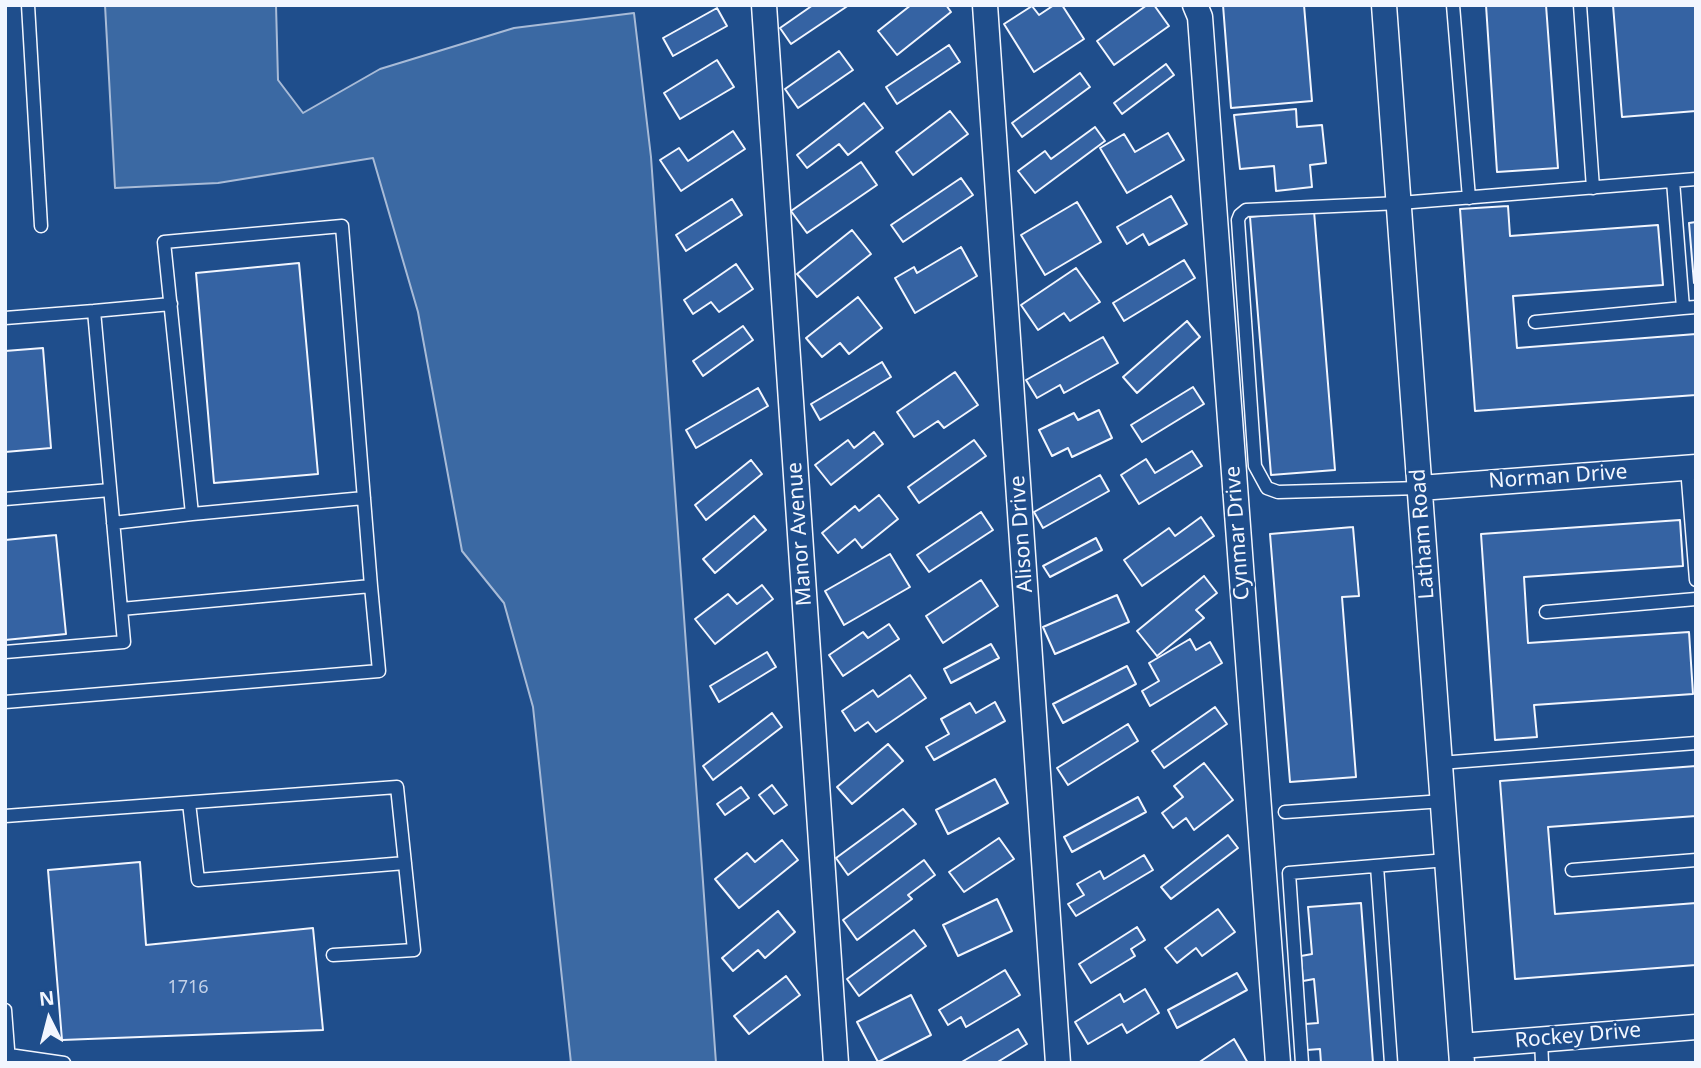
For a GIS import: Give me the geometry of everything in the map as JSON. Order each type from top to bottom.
[{"type":"street","name":"Manor Avenue","points":[[764,5],[836,1063]]},
{"type":"street","name":"Alison Drive","points":[[985,5],[1058,1063]]},
{"type":"street","name":"Cynmar Drive","points":[[1195,5],[1200,17],[1278,1063]]},
{"type":"street","name":"Latham Road","points":[[1384,5],[1462,1054]]},
{"type":"street","name":"Norman Drive","points":[[1420,488],[1691,467]]},
{"type":"street","name":"Rockey Drive","points":[[1462,1054],[1542,1051],[1696,1027]]},
{"type":"lane","points":[[27,5],[41,226]]},
{"type":"lane","points":[[1453,5],[1469,198]]},
{"type":"lane","points":[[1580,5],[1593,188]]},
{"type":"lane","points":[[1420,488],[1278,492],[1267,488],[1255,466],[1238,220],[1240,215],[1246,210],[1399,203],[1696,179]]},
{"type":"lane","points":[[1535,322],[1689,308],[1673,181]]},
{"type":"lane","points":[[5,702],[379,671],[342,226],[164,242],[192,514]]},
{"type":"lane","points":[[5,318],[171,304]]},
{"type":"lane","points":[[5,652],[124,642],[94,311]]},
{"type":"lane","points":[[1691,467],[1696,580]]},
{"type":"lane","points":[[5,499],[110,490]]},
{"type":"lane","points":[[113,523],[364,498]]},
{"type":"lane","points":[[121,609],[371,586]]},
{"type":"lane","points":[[1546,612],[1696,600]]},
{"type":"lane","points":[[1440,763],[1696,743]]},
{"type":"lane","points":[[5,816],[397,787],[414,950],[333,955]]},
{"type":"lane","points":[[1285,812],[1443,801]]},
{"type":"lane","points":[[189,803],[198,880],[405,863]]},
{"type":"lane","points":[[1301,1063],[1289,873],[1447,860]]},
{"type":"lane","points":[[1572,870],[1696,860]]},
{"type":"lane","points":[[1377,866],[1391,1063]]},
{"type":"lane","points":[[5,1010],[9,1059],[64,1063]]},
{"type":"water","points":[[105,5],[276,5],[278,80],[303,113],[380,69],[514,28],[634,13],[651,157],[716,1063],[571,1063],[533,707],[504,603],[462,551],[418,312],[373,158],[218,183],[115,188]]},
{"type":"building","points":[[813,5],[849,5],[791,44],[780,28]]},
{"type":"building","points":[[911,5],[946,5],[951,12],[897,55],[878,31]]},
{"type":"building","points":[[1054,5],[1062,5],[1084,39],[1034,72],[1004,24],[1032,6],[1039,15]]},
{"type":"building","points":[[1147,5],[1154,5],[1169,26],[1114,65],[1097,41]]},
{"type":"building","points":[[1223,5],[1304,5],[1312,101],[1231,108]]},
{"type":"building","points":[[1486,5],[1546,5],[1558,168],[1497,172]]},
{"type":"building","points":[[1613,5],[1696,5],[1696,111],[1622,117]]},
{"type":"building","points":[[717,8],[727,26],[673,56],[663,38]]},
{"type":"building","points":[[949,45],[960,62],[897,104],[886,87]]},
{"type":"building","points":[[839,51],[853,70],[798,108],[785,89]]},
{"type":"building","points":[[717,60],[734,87],[680,119],[664,93]]},
{"type":"building","points":[[1166,64],[1174,75],[1122,114],[1114,103]]},
{"type":"building","points":[[1080,73],[1090,87],[1022,137],[1012,123]]},
{"type":"building","points":[[864,103],[883,128],[848,155],[839,144],[807,168],[797,155]]},
{"type":"building","points":[[1296,109],[1297,127],[1322,125],[1326,163],[1310,165],[1312,187],[1276,191],[1274,166],[1240,169],[1234,115]]},
{"type":"building","points":[[950,111],[968,134],[913,175],[896,152]]},
{"type":"building","points":[[1095,127],[1105,141],[1035,193],[1018,171],[1045,151],[1051,159]]},
{"type":"building","points":[[733,131],[745,149],[681,191],[660,160],[679,148],[688,161]]},
{"type":"building","points":[[1168,133],[1184,160],[1127,193],[1100,148],[1124,134],[1135,152]]},
{"type":"building","points":[[861,162],[877,185],[807,233],[791,211]]},
{"type":"building","points":[[961,178],[973,195],[903,242],[891,225]]},
{"type":"building","points":[[1171,196],[1187,224],[1149,245],[1143,234],[1127,244],[1117,227]]},
{"type":"building","points":[[732,199],[742,215],[686,251],[676,235]]},
{"type":"building","points":[[1077,202],[1101,242],[1045,275],[1021,235]]},
{"type":"building","points":[[1508,206],[1510,236],[1658,225],[1663,285],[1513,296],[1517,348],[1696,334],[1696,395],[1475,411],[1460,209]]},
{"type":"building","points":[[1314,211],[1335,470],[1271,475],[1250,217]]},
{"type":"building","points":[[1696,222],[1696,283],[1694,283],[1689,223]]},
{"type":"building","points":[[852,230],[871,254],[817,297],[797,274]]},
{"type":"building","points":[[961,247],[977,276],[915,313],[895,278],[914,267],[917,273]]},
{"type":"building","points":[[1184,260],[1195,278],[1124,321],[1113,303]]},
{"type":"building","points":[[299,263],[318,474],[214,483],[196,273]]},
{"type":"building","points":[[736,264],[753,289],[719,312],[711,302],[693,314],[684,300]]},
{"type":"building","points":[[1076,268],[1100,302],[1070,321],[1064,313],[1038,330],[1021,305]]},
{"type":"building","points":[[858,297],[882,328],[849,354],[840,343],[822,357],[806,338]]},
{"type":"building","points":[[1187,321],[1200,337],[1137,393],[1123,377]]},
{"type":"building","points":[[743,326],[753,340],[703,376],[693,361]]},
{"type":"building","points":[[1103,337],[1118,363],[1064,393],[1060,385],[1037,398],[1026,380]]},
{"type":"building","points":[[43,348],[51,448],[5,452],[5,351]]},
{"type":"building","points":[[882,362],[891,377],[820,420],[811,404]]},
{"type":"building","points":[[955,372],[978,405],[944,428],[938,421],[914,437],[897,412]]},
{"type":"building","points":[[1193,387],[1204,404],[1142,442],[1131,425]]},
{"type":"building","points":[[758,388],[768,406],[696,448],[686,430]]},
{"type":"building","points":[[1099,410],[1112,438],[1072,457],[1068,448],[1052,456],[1039,430],[1074,413],[1078,420]]},
{"type":"building","points":[[874,432],[883,444],[831,485],[815,465],[848,440],[854,448]]},
{"type":"building","points":[[974,440],[986,456],[919,503],[908,487]]},
{"type":"building","points":[[1192,451],[1202,466],[1139,504],[1121,475],[1146,459],[1155,473]]},
{"type":"building","points":[[751,460],[762,474],[706,520],[695,505]]},
{"type":"building","points":[[1100,475],[1109,491],[1043,528],[1034,512]]},
{"type":"building","points":[[879,495],[898,519],[862,548],[855,539],[838,553],[822,533],[855,506],[859,511]]},
{"type":"building","points":[[981,512],[993,530],[929,572],[917,555]]},
{"type":"building","points":[[754,516],[766,530],[715,573],[703,559]]},
{"type":"building","points":[[1201,517],[1214,536],[1142,586],[1124,560],[1169,528],[1175,536]]},
{"type":"building","points":[[1680,520],[1683,566],[1524,577],[1528,643],[1689,632],[1693,694],[1534,705],[1537,737],[1495,740],[1481,534]]},
{"type":"building","points":[[1353,527],[1359,596],[1342,597],[1356,777],[1290,782],[1270,534]]},
{"type":"building","points":[[56,535],[66,634],[5,640],[5,540]]},
{"type":"building","points":[[1096,538],[1102,550],[1050,577],[1043,566]]},
{"type":"building","points":[[890,554],[910,587],[844,625],[825,591]]},
{"type":"building","points":[[1204,576],[1217,593],[1196,610],[1204,618],[1157,656],[1137,631]]},
{"type":"building","points":[[981,580],[998,606],[943,643],[926,616]]},
{"type":"building","points":[[762,585],[773,599],[715,644],[695,619],[728,594],[737,604]]},
{"type":"building","points":[[1117,595],[1129,622],[1055,654],[1043,627]]},
{"type":"building","points":[[889,624],[899,639],[843,676],[829,655],[863,632],[868,638]]},
{"type":"building","points":[[1190,639],[1196,650],[1210,642],[1222,663],[1150,706],[1142,691],[1159,681],[1149,663]]},
{"type":"building","points":[[991,644],[999,658],[951,683],[944,669]]},
{"type":"building","points":[[767,652],[776,667],[719,702],[710,686]]},
{"type":"building","points":[[1127,666],[1136,684],[1063,723],[1053,704]]},
{"type":"building","points":[[910,675],[926,698],[876,732],[868,722],[855,731],[842,711],[873,690],[878,697]]},
{"type":"building","points":[[995,702],[1005,721],[934,760],[926,747],[949,734],[941,719],[970,703],[976,713]]},
{"type":"building","points":[[1215,707],[1227,724],[1164,768],[1152,751]]},
{"type":"building","points":[[772,713],[782,727],[713,780],[703,766]]},
{"type":"building","points":[[1128,724],[1138,741],[1068,785],[1057,768]]},
{"type":"building","points":[[888,744],[903,761],[852,804],[837,787]]},
{"type":"building","points":[[1204,763],[1233,800],[1194,830],[1186,818],[1173,828],[1162,813],[1183,797],[1174,786]]},
{"type":"building","points":[[1696,766],[1696,816],[1548,827],[1555,914],[1696,903],[1696,965],[1515,979],[1500,781]]},
{"type":"building","points":[[995,779],[1008,803],[948,834],[936,810]]},
{"type":"building","points":[[772,785],[787,805],[774,814],[759,795]]},
{"type":"building","points":[[741,787],[749,798],[725,815],[717,804]]},
{"type":"building","points":[[1138,797],[1146,812],[1072,852],[1064,837]]},
{"type":"building","points":[[903,809],[916,824],[848,875],[836,858]]},
{"type":"building","points":[[1228,835],[1238,848],[1171,899],[1161,887]]},
{"type":"building","points":[[999,838],[1014,859],[964,892],[949,872]]},
{"type":"building","points":[[782,840],[798,860],[739,908],[715,879],[747,853],[755,862]]},
{"type":"building","points":[[1144,855],[1153,870],[1076,916],[1068,904],[1084,895],[1077,884],[1100,871],[1104,879]]},
{"type":"building","points":[[924,860],[935,875],[908,895],[912,899],[857,940],[843,920]]},
{"type":"building","points":[[140,862],[146,945],[313,928],[323,1030],[62,1040],[48,870]]},
{"type":"building","points":[[997,899],[1012,931],[958,956],[943,925]]},
{"type":"building","points":[[1361,903],[1373,1063],[1321,1063],[1320,1049],[1307,1050],[1305,1024],[1318,1023],[1314,979],[1303,981],[1301,956],[1312,954],[1308,907]]},
{"type":"building","points":[[1218,909],[1235,932],[1202,956],[1196,948],[1177,963],[1165,948]]},
{"type":"building","points":[[778,911],[795,932],[765,958],[758,950],[733,971],[722,958]]},
{"type":"building","points":[[1137,927],[1145,940],[1131,949],[1135,956],[1091,983],[1079,964]]},
{"type":"building","points":[[914,930],[926,946],[859,996],[847,979]]},
{"type":"building","points":[[1005,970],[1020,995],[966,1027],[961,1017],[948,1025],[939,1010]]},
{"type":"building","points":[[1237,973],[1247,990],[1177,1028],[1168,1010]]},
{"type":"building","points":[[786,976],[800,995],[749,1034],[734,1016]]},
{"type":"building","points":[[1145,989],[1159,1013],[1127,1033],[1122,1024],[1088,1044],[1075,1022],[1120,994],[1124,1002]]},
{"type":"building","points":[[911,995],[931,1035],[878,1062],[857,1022]]},
{"type":"building","points":[[1018,1029],[1027,1044],[996,1063],[960,1063]]},
{"type":"building","points":[[1234,1039],[1248,1063],[1198,1063]]}]
